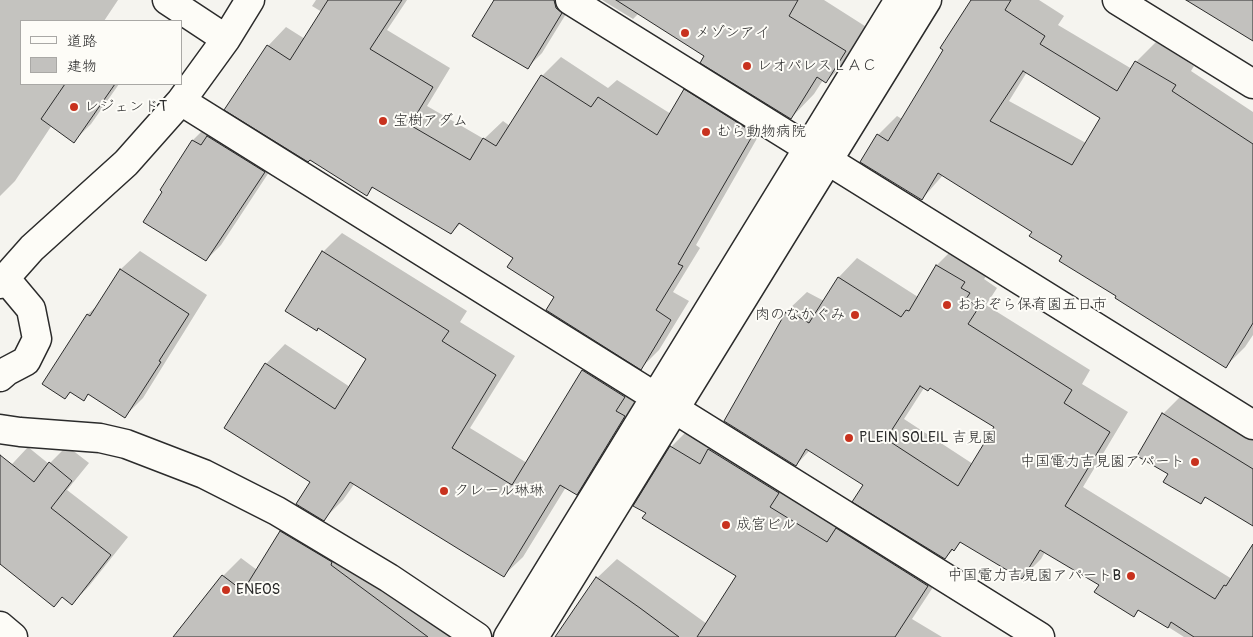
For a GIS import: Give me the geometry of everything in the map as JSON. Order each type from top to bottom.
[{"type":"main road","points":[[167,0],[226,39]]},
{"type":"main road","points":[[0,377],[26,360],[37,339],[31,309],[2,281],[32,248],[126,163],[181,101],[226,39],[250,0]]},
{"type":"main road","points":[[570,0],[1253,425]]},
{"type":"main road","points":[[818,154],[899,0]]},
{"type":"main road","points":[[508,637],[665,403],[818,154],[927,0]]},
{"type":"main road","points":[[1117,0],[1253,84]]},
{"type":"main road","points":[[181,101],[1040,637]]},
{"type":"main road","points":[[534,637],[665,403]]},
{"type":"main road","points":[[0,429],[100,438],[126,444],[204,474],[285,515],[390,578],[477,637]]},
{"type":"main road","points":[[0,626],[14,637]]},
{"type":"building","points":[[328,0],[402,0],[370,49],[433,87],[410,125],[470,160],[483,138],[496,146],[541,75],[591,107],[598,97],[657,135],[684,89],[754,133],[678,264],[683,266],[656,310],[671,320],[641,370],[546,310],[554,297],[507,267],[513,258],[459,223],[451,234],[372,187],[367,196],[224,110],[267,45],[290,60]]},
{"type":"building","points":[[494,0],[554,0],[556,8],[562,13],[528,69],[472,36]]},
{"type":"building","points":[[616,0],[798,0],[789,16],[846,51],[826,83],[817,77],[791,119],[700,63],[704,56]]},
{"type":"building","points":[[971,0],[1011,0],[1005,10],[1045,36],[1040,44],[1117,91],[1135,61],[1176,85],[1172,91],[1253,144],[1253,323],[1226,368],[1059,261],[1062,256],[1029,236],[1032,232],[938,173],[922,200],[860,162],[877,134],[888,141],[943,50],[940,48]],"holes":[[[1023,71],[1100,118],[1072,165],[990,121]]]},
{"type":"building","points":[[1186,0],[1253,0],[1253,41]]},
{"type":"building","name":"レジェンドT","points":[[64,85],[114,85],[74,143],[41,119]]},
{"type":"building","points":[[207,136],[265,172],[206,261],[143,222],[162,192],[160,190],[192,140],[201,145]]},
{"type":"building","points":[[322,251],[449,331],[442,341],[496,375],[452,448],[512,485],[582,370],[625,397],[616,411],[625,416],[577,495],[560,485],[504,577],[350,482],[324,521],[296,504],[310,482],[224,428],[265,363],[335,409],[366,359],[318,328],[317,331],[285,311]]},
{"type":"building","points":[[936,265],[965,282],[961,288],[970,293],[966,299],[979,307],[968,324],[1072,390],[1064,403],[1110,432],[1065,506],[1215,599],[1224,585],[1226,586],[1253,544],[1253,637],[1194,637],[1171,622],[1168,628],[1138,610],[1134,617],[1094,592],[1099,585],[1040,550],[1022,579],[960,542],[945,559],[852,502],[863,485],[806,449],[796,466],[724,421],[787,310],[809,323],[838,277],[901,317],[906,310],[909,311]],"holes":[[[920,386],[928,391],[930,388],[994,427],[958,486],[886,439]]]},
{"type":"building","points":[[120,269],[189,314],[125,418],[88,394],[84,401],[70,392],[65,399],[42,384],[87,314],[90,316]]},
{"type":"building","name":"中国電力吉見園アパート","points":[[1162,413],[1253,469],[1253,526],[1205,497],[1201,504],[1163,482],[1168,474],[1137,456]]},
{"type":"building","points":[[670,446],[700,464],[708,449],[779,493],[770,507],[827,542],[836,528],[928,586],[895,637],[697,637],[736,576],[642,518],[646,513],[633,506]]},
{"type":"building","points":[[0,455],[34,482],[49,462],[72,481],[51,508],[111,555],[72,605],[62,597],[54,607],[0,564]]},
{"type":"building","points":[[280,531],[332,562],[331,565],[428,637],[173,637],[222,575],[243,591]]},
{"type":"building","points":[[596,577],[640,608],[679,637],[555,637]]},
{"type":"place","name":"メゾンアイ","points":[[685,33]]},
{"type":"place","name":"レオパレスＬＡＣ","points":[[747,66]]},
{"type":"place","name":"レジェンドT","points":[[74,107]]},
{"type":"place","name":"宝樹アダム","points":[[383,121]]},
{"type":"place","name":"むら動物病院","points":[[706,132]]},
{"type":"place","name":"おおぞら保育園五日市","points":[[947,305]]},
{"type":"place","name":"肉のなかぐみ","points":[[855,315]]},
{"type":"place","name":"PLEIN SOLEIL 吉見園","points":[[849,438]]},
{"type":"place","name":"中国電力吉見園アパート","points":[[1195,462]]},
{"type":"place","name":"クレール琳琳","points":[[444,491]]},
{"type":"place","name":"成宮ビル","points":[[726,525]]},
{"type":"place","name":"中国電力吉見園アパートB","points":[[1131,576]]},
{"type":"place","name":"ENEOS","points":[[226,590]]}]
